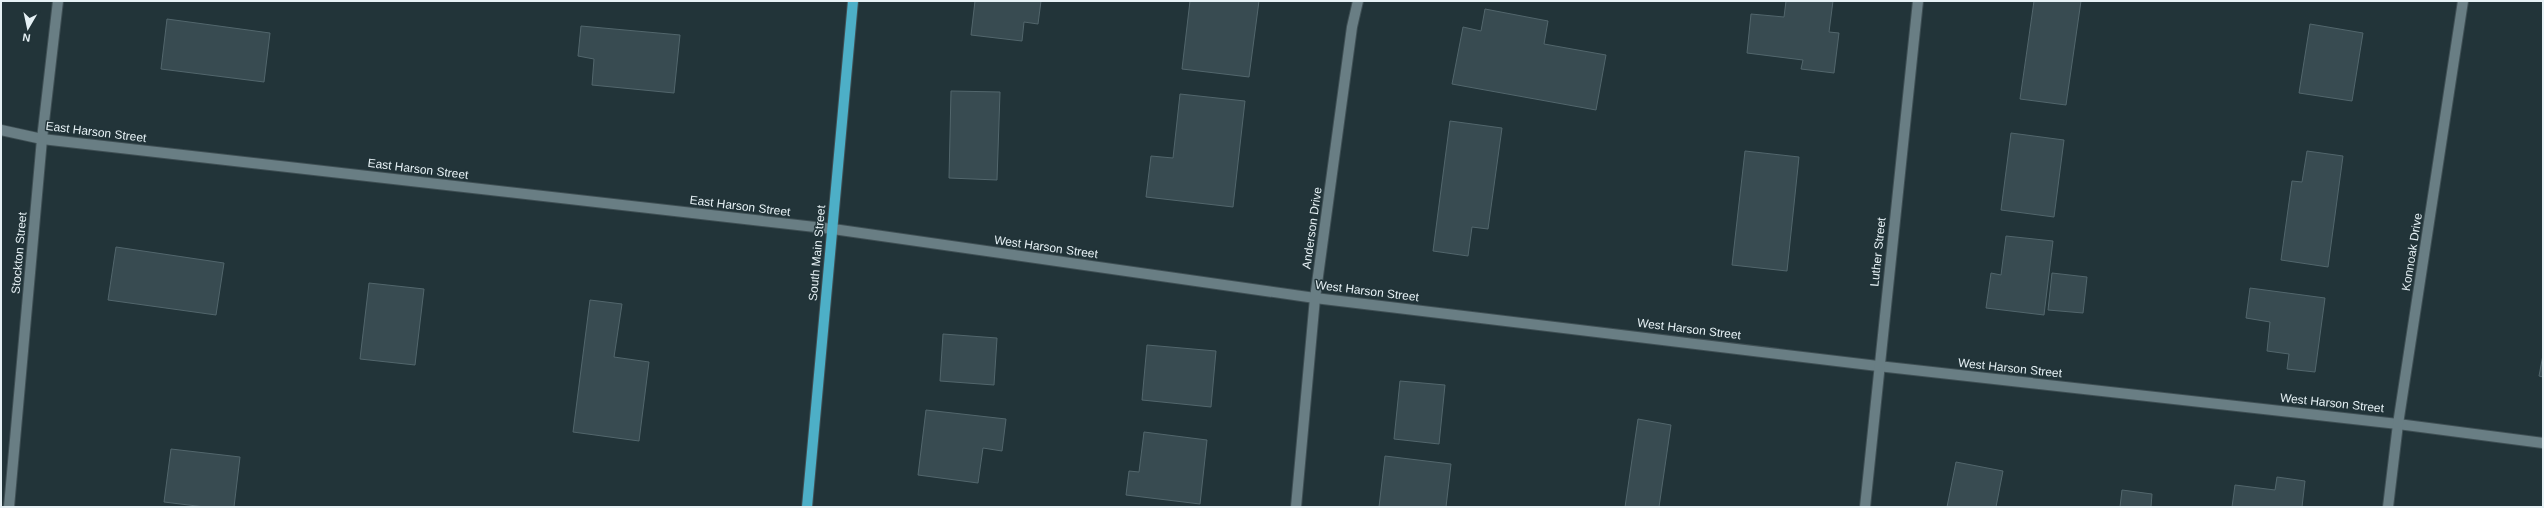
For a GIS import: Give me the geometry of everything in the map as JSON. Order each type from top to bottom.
[{"type":"main road","name":"South Main Street","points":[[807,507],[853,1]]},
{"type":"street","name":"Stockton Street","points":[[9,507],[42,139],[58,1]]},
{"type":"street","name":"Anderson Drive","points":[[1296,507],[1315,298],[1352,27],[1358,1]]},
{"type":"street","name":"Luther Street","points":[[1865,507],[1878,366],[1918,1]]},
{"type":"street","name":"Konnoak Drive","points":[[2388,507],[2398,424],[2463,1]]},
{"type":"street","name":"East Harson Street","points":[[1,130],[42,139],[832,230]]},
{"type":"street","name":"West Harson Street","points":[[832,230],[1315,298],[1878,366],[2398,424],[2543,443]]},
{"type":"building","points":[[975,1],[1041,1],[1038,24],[1024,22],[1022,41],[971,35]]},
{"type":"building","points":[[1190,1],[1259,1],[1249,77],[1182,69]]},
{"type":"building","points":[[1786,1],[1833,1],[1829,32],[1839,33],[1834,73],[1801,69],[1803,60],[1747,53],[1751,14],[1784,17]]},
{"type":"building","points":[[2034,1],[2081,1],[2066,105],[2020,99]]},
{"type":"building","points":[[1485,9],[1548,21],[1544,44],[1606,55],[1596,110],[1452,84],[1463,27],[1481,31]]},
{"type":"building","points":[[167,19],[270,33],[264,82],[161,69]]},
{"type":"building","points":[[2310,24],[2363,33],[2352,101],[2299,93]]},
{"type":"building","points":[[581,26],[680,35],[674,93],[592,85],[594,59],[578,56]]},
{"type":"building","points":[[951,91],[1000,92],[997,180],[949,178]]},
{"type":"building","points":[[1180,94],[1245,101],[1233,207],[1146,197],[1151,156],[1173,158]]},
{"type":"building","points":[[1450,121],[1502,128],[1488,229],[1472,227],[1468,256],[1433,251]]},
{"type":"building","points":[[2011,133],[2064,140],[2054,217],[2001,210]]},
{"type":"building","points":[[1745,151],[1799,157],[1787,271],[1732,265]]},
{"type":"building","points":[[2307,151],[2343,156],[2328,267],[2281,260],[2292,181],[2302,182]]},
{"type":"building","points":[[2006,236],[2053,241],[2044,315],[1986,308],[1991,273],[2001,275]]},
{"type":"building","points":[[116,247],[224,263],[216,315],[108,300]]},
{"type":"building","points":[[2052,273],[2087,277],[2083,313],[2048,310]]},
{"type":"building","points":[[369,283],[424,289],[415,365],[360,359]]},
{"type":"building","points":[[2250,288],[2325,298],[2315,372],[2287,369],[2289,354],[2267,351],[2270,322],[2246,318]]},
{"type":"building","points":[[590,300],[622,304],[614,357],[649,362],[639,441],[573,432]]},
{"type":"building","points":[[943,334],[997,338],[994,385],[940,381]]},
{"type":"building","points":[[1147,345],[1216,351],[1211,407],[1142,400]]},
{"type":"building","points":[[2543,355],[2543,377],[2539,376]]},
{"type":"building","points":[[1400,381],[1445,385],[1439,444],[1394,439]]},
{"type":"building","points":[[926,410],[1006,419],[1002,451],[983,448],[978,483],[918,475]]},
{"type":"building","points":[[1638,419],[1671,425],[1659,507],[1625,507]]},
{"type":"building","points":[[1144,432],[1207,440],[1200,504],[1126,495],[1129,471],[1139,472]]},
{"type":"building","points":[[171,449],[240,457],[234,507],[205,507],[164,502]]},
{"type":"building","points":[[1385,456],[1451,464],[1446,507],[1379,507]]},
{"type":"building","points":[[1956,462],[2003,471],[1996,507],[1947,507]]},
{"type":"building","points":[[2277,477],[2305,481],[2302,507],[2232,507],[2235,485],[2275,490]]},
{"type":"building","points":[[2122,490],[2152,494],[2151,507],[2120,507]]}]
